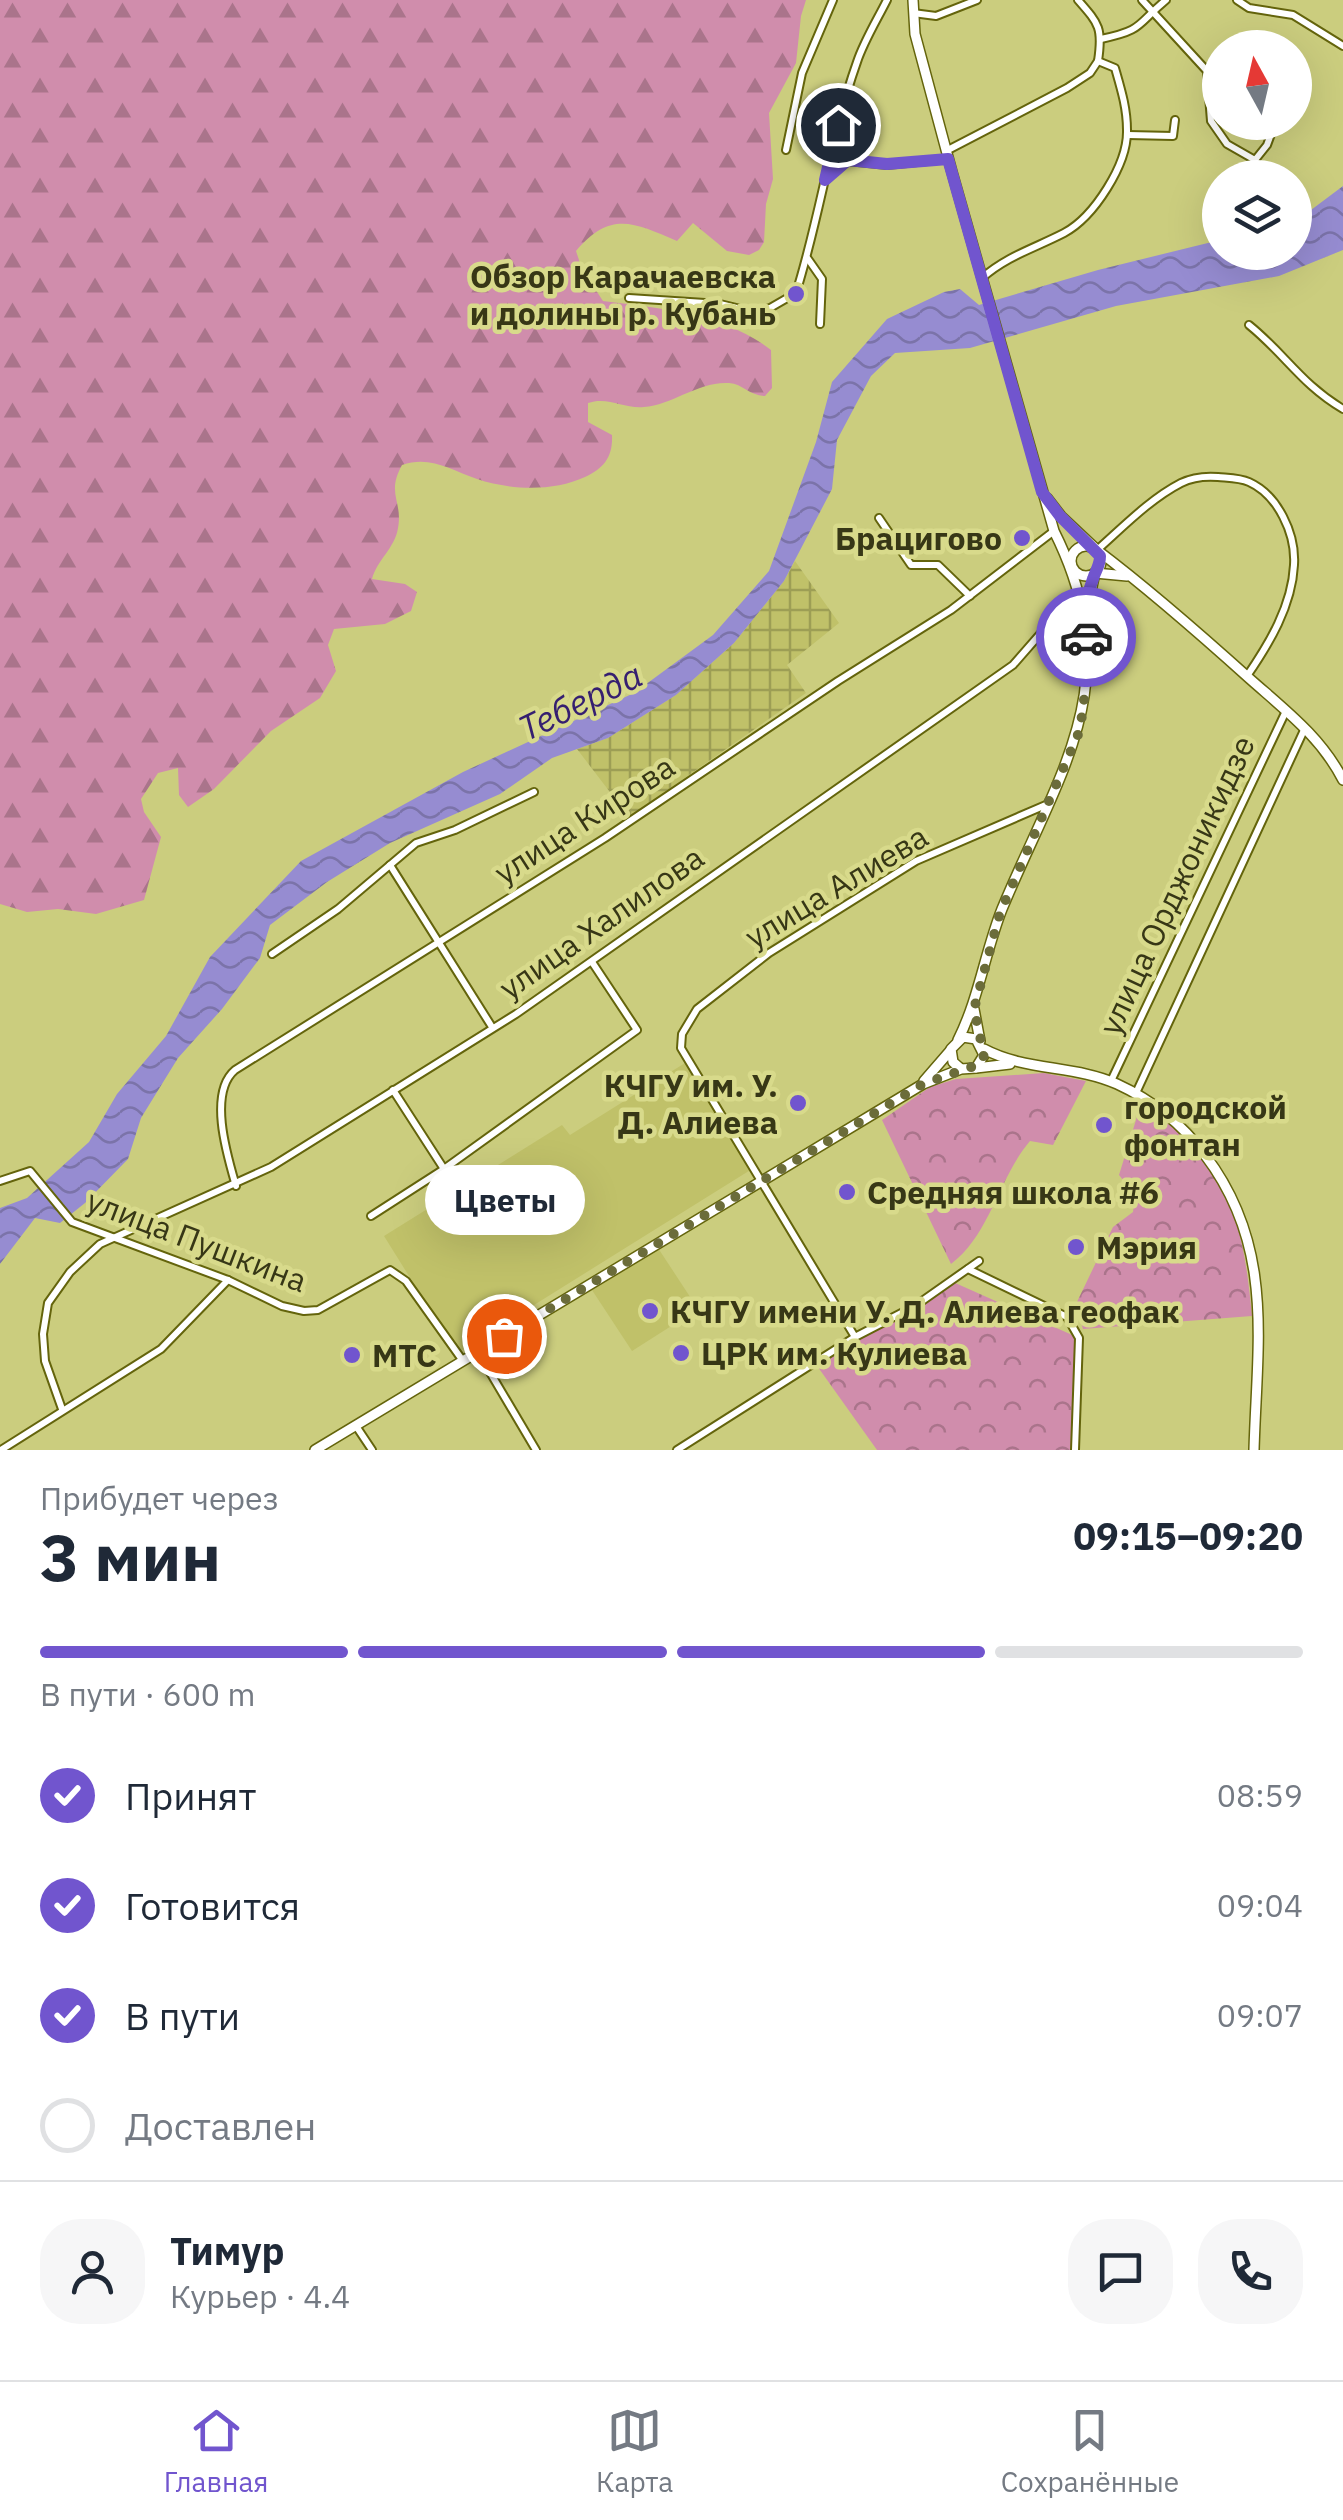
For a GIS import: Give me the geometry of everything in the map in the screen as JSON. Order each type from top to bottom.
[{"type":"main road","points":[[912,0],[947,155],[1054,531],[1080,575],[1114,573],[1134,578]]},
{"type":"main road","name":"улица Орджоникидзе","points":[[1042,492],[1060,516],[1097,550],[1306,728],[1328,752],[1343,780]]},
{"type":"main road","points":[[923,1084],[958,1040],[974,1009],[1000,913],[1080,730],[1088,652],[1071,564],[1074,551],[1080,547],[1097,550],[1101,560],[1094,573],[1084,622]]},
{"type":"main road","points":[[974,1009],[983,1060],[976,1068]]},
{"type":"main road","points":[[958,1040],[970,1037],[1018,1063],[1111,1081],[1136,1093],[1166,1113],[1223,1178],[1238,1206],[1256,1271],[1254,1450]]},
{"type":"main road","points":[[951,1049],[953,1062],[962,1069]]},
{"type":"main road","points":[[315,1450],[923,1084],[962,1069],[1018,1063]]},
{"type":"street","points":[[786,150],[802,74],[833,0]]},
{"type":"street","points":[[629,298],[720,304],[753,312],[770,308],[796,293],[858,60],[886,0]]},
{"type":"street","points":[[912,12],[936,16],[976,0]]},
{"type":"street","points":[[825,180],[848,160],[887,164],[947,155],[1090,73],[1098,61],[1099,25],[1078,0]]},
{"type":"street","points":[[1142,0],[1207,71],[1211,121],[1227,144],[1255,160],[1269,140]]},
{"type":"street","points":[[1101,39],[1128,33],[1147,23],[1166,0]]},
{"type":"street","points":[[1237,0],[1249,8],[1293,15],[1343,46]]},
{"type":"street","points":[[982,279],[1003,259],[1082,221],[1100,200],[1128,135],[1126,104],[1115,68],[1098,61]]},
{"type":"street","points":[[1128,135],[1172,136],[1175,120]]},
{"type":"street","points":[[807,258],[822,278],[820,324]]},
{"type":"street","points":[[1249,325],[1270,342],[1296,374],[1343,409]]},
{"type":"street","points":[[1097,550],[1138,513],[1181,483],[1201,476],[1246,480],[1264,490],[1286,522],[1294,542],[1294,568],[1274,636],[1246,676]]},
{"type":"street","points":[[879,518],[912,565],[938,565],[970,596]]},
{"type":"street","name":"улица Кирова","points":[[236,1186],[224,1141],[222,1090],[226,1078],[605,838],[970,596],[1054,531]]},
{"type":"street","name":"улица Халилова","points":[[62,1409],[45,1361],[43,1334],[48,1303],[70,1272],[100,1244],[271,1167],[592,962],[1013,665],[1076,593]]},
{"type":"street","name":"улица Орджоникидзе","points":[[1111,1081],[1286,711]]},
{"type":"street","name":"улица Орджоникидзе","points":[[1136,1093],[1306,728]]},
{"type":"street","points":[[272,954],[338,909],[416,843],[455,830],[534,792]]},
{"type":"street","name":"улица Алиева","points":[[762,1181],[681,1048],[682,1034],[697,1009],[769,953],[916,861],[1049,803]]},
{"type":"street","points":[[390,865],[492,1027]]},
{"type":"street","points":[[371,1216],[444,1169],[637,1030],[592,962]]},
{"type":"street","points":[[393,1090],[444,1169]]},
{"type":"street","name":"улица Пушкина","points":[[0,1181],[30,1171],[72,1222],[228,1280],[282,1306],[318,1310],[390,1270],[406,1281],[464,1362]]},
{"type":"street","points":[[762,1181],[855,1337]]},
{"type":"street","points":[[676,1450],[855,1337],[915,1306],[979,1261]]},
{"type":"street","points":[[968,1269],[1067,1317],[1080,1338],[1075,1450]]},
{"type":"street","points":[[1,1450],[160,1350],[228,1280]]},
{"type":"street","points":[[478,1352],[536,1450]]},
{"type":"street","points":[[356,1426],[372,1450]]},
{"type":"shaded area","points":[[795,561],[839,623],[787,665],[806,693],[629,817],[577,749],[608,738],[676,695],[734,643],[784,581]]},
{"type":"shaded area","points":[[685,1063],[752,1169],[457,1353],[384,1236],[562,1125],[570,1135]]},
{"type":"shaded area","points":[[658,1248],[698,1309],[632,1351],[592,1290]]},
{"type":"green space","points":[[0,0],[806,0],[796,63],[769,113],[773,179],[766,204],[764,242],[759,250],[749,255],[727,251],[693,223],[677,241],[635,225],[612,225],[576,251],[582,269],[603,301],[713,321],[734,328],[771,350],[772,388],[765,396],[734,384],[718,383],[644,407],[588,403],[588,422],[612,435],[609,456],[592,474],[559,485],[503,485],[431,463],[402,465],[395,483],[399,519],[396,535],[372,579],[405,584],[417,592],[411,611],[385,624],[334,629],[328,645],[336,671],[320,698],[271,731],[214,789],[188,807],[179,795],[178,768],[158,773],[141,799],[144,812],[161,837],[144,900],[96,914],[58,909],[27,912],[0,904]]},
{"type":"green space","points":[[1044,1073],[1086,1081],[1053,1145],[1030,1141],[975,1238],[951,1264],[882,1120],[930,1087],[956,1079]]},
{"type":"green space","points":[[1140,1107],[1169,1125],[1216,1178],[1242,1243],[1252,1316],[1083,1329],[1076,1304],[1113,1227],[1133,1212],[1135,1195],[1119,1175]]},
{"type":"green space","points":[[953,1282],[1079,1338],[1075,1450],[877,1450],[815,1363]]},
{"type":"water","points":[[1343,186],[1343,250],[1312,263],[1312,209]]},
{"type":"water","points":[[1202,244],[1202,270],[1294,270],[1116,306],[970,348],[895,353],[871,376],[837,440],[832,489],[784,581],[734,643],[676,695],[608,738],[552,758],[500,794],[390,843],[327,882],[270,925],[260,958],[178,1058],[141,1118],[128,1159],[60,1223],[35,1218],[0,1264],[0,1208],[27,1198],[89,1142],[117,1094],[166,1036],[210,957],[301,861],[463,772],[634,693],[713,635],[769,571],[816,442],[832,382],[887,319],[944,292],[960,289],[979,305]]},
{"type":"way so far","points":[[504,1336],[923,1084],[980,1064],[984,1049],[974,1009],[1000,913],[1080,730],[1086,685],[1086,637]]},
{"type":"place","name":"Обзор Карачаевска и долины р. Кубань","points":[[796,294]]},
{"type":"place","name":"Брацигово","points":[[1022,538]]},
{"type":"place","name":"КЧГУ им. У. Д. Алиева","points":[[798,1103]]},
{"type":"place","name":"городской фонтан","points":[[1104,1125]]},
{"type":"place","name":"Средняя школа #6","points":[[847,1192]]},
{"type":"place","name":"Мэрия","points":[[1076,1247]]},
{"type":"place","name":"КЧГУ имени У. Д. Алиева геофак","points":[[650,1311]]},
{"type":"place","name":"Цветы","points":[[504,1336]]},
{"type":"place","name":"ЦРК им. Кулиева","points":[[681,1353]]},
{"type":"place","name":"МТС","points":[[352,1355]]},
{"type":"route","points":[[838,125],[825,180],[848,160],[887,164],[948,159],[1042,492],[1100,556],[1100,568],[1094,573],[1088,595],[1086,637]]},
{"type":"water label","name":"Теберда","points":[[580,701]]}]
